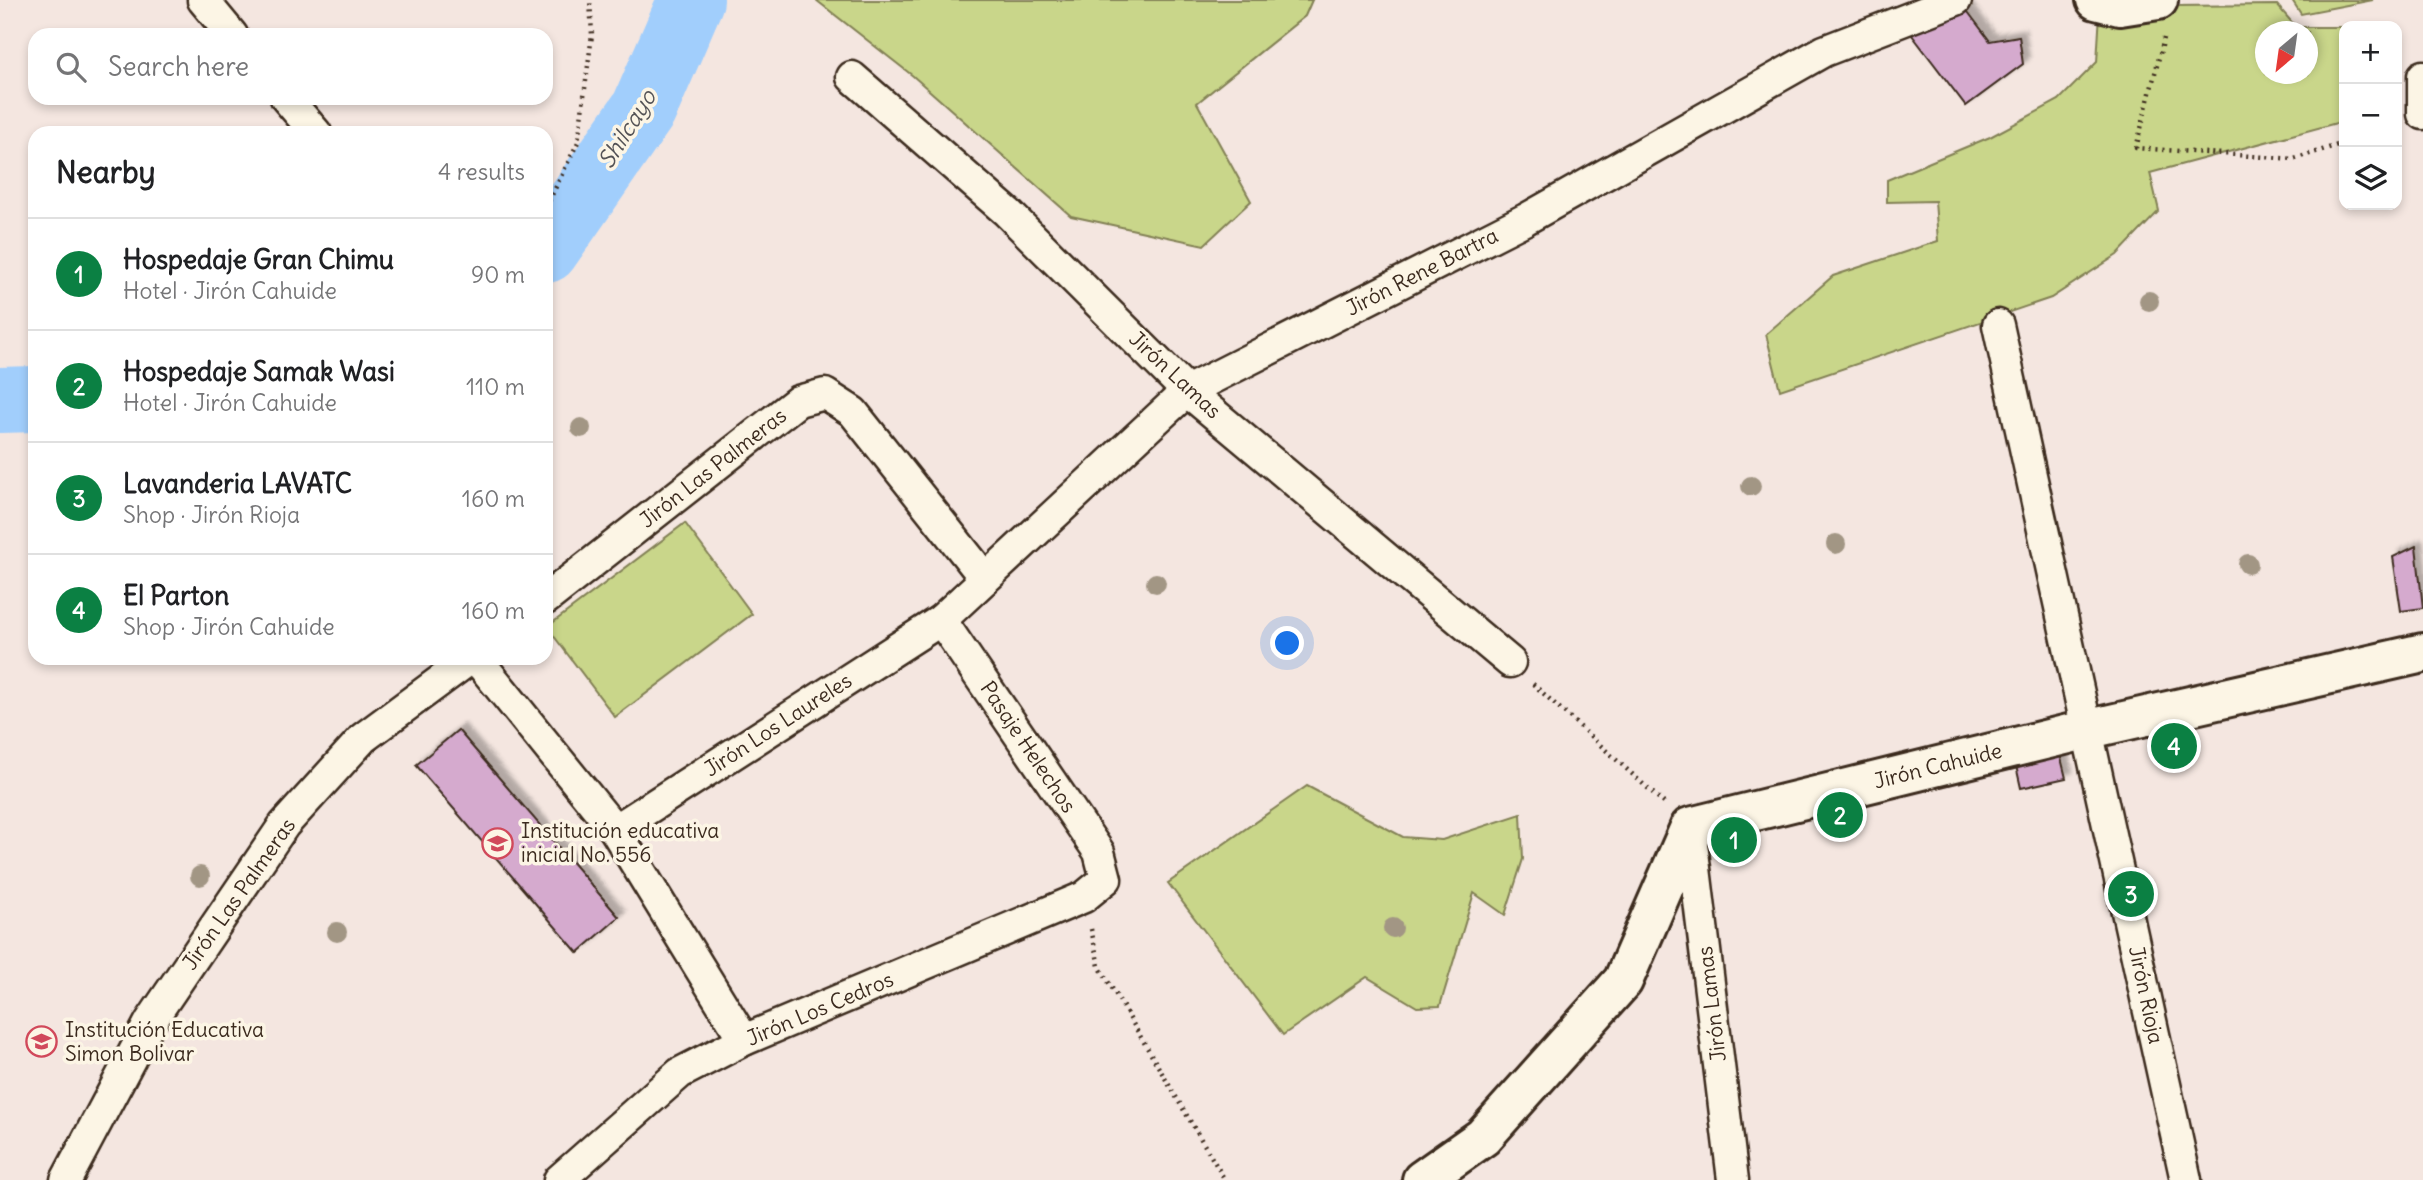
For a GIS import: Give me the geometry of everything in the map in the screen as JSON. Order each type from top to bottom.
[{"type":"street","points":[[202,0],[226,28]]},
{"type":"street","name":"Jirón Rene Bartra","points":[[941,620],[984,577],[1188,391],[1526,219],[1824,51],[1956,0]]},
{"type":"street","points":[[2096,0],[2162,13]]},
{"type":"street","name":"Jirón Lamas","points":[[852,76],[1007,212],[1188,391],[1510,662]]},
{"type":"street","points":[[2423,76],[2423,114]]},
{"type":"street","points":[[292,105],[310,126]]},
{"type":"street","name":"Jirón Rioja","points":[[1998,325],[2089,729],[2186,1180]]},
{"type":"street","name":"Jirón Las Palmeras","points":[[553,594],[798,401],[825,394],[853,412],[984,577]]},
{"type":"street","name":"Jirón Los Laureles","points":[[615,830],[941,620]]},
{"type":"street","name":"Pasaje Helechos","points":[[941,620],[1099,852],[1095,888]]},
{"type":"street","name":"Jirón Cahuide","points":[[1690,827],[2089,729],[2423,653]]},
{"type":"street","name":"Jirón Las Palmeras","points":[[66,1180],[150,1022],[284,825],[363,737],[464,665]]},
{"type":"street","points":[[480,665],[615,830],[744,1040]]},
{"type":"street","points":[[1422,1180],[1483,1137],[1623,981],[1690,827]]},
{"type":"street","name":"Jirón Lamas","points":[[1690,827],[1733,1180]]},
{"type":"street","name":"Jirón Los Cedros","points":[[559,1180],[680,1073],[744,1040],[1095,888]]},
{"type":"path","points":[[553,193],[578,142],[592,35],[590,0]]},
{"type":"path","points":[[2162,13],[2136,148],[2294,159],[2339,146]]},
{"type":"path","points":[[1510,662],[1690,827]]},
{"type":"path","points":[[1095,888],[1099,966],[1225,1180]]},
{"type":"green space","points":[[816,0],[1312,0],[1305,16],[1197,103],[1251,201],[1204,245],[1071,216],[913,76]]},
{"type":"green space","points":[[2292,0],[2373,0],[2301,14]]},
{"type":"green space","points":[[2277,5],[2291,21],[2255,21],[2255,84],[2318,84],[2318,27],[2339,27],[2339,122],[2150,173],[2159,211],[2117,255],[2051,298],[1780,390],[1766,334],[1833,276],[1938,241],[1935,201],[1887,202],[1887,180],[1990,137],[2059,100],[2097,62],[2100,13],[2172,6]]},
{"type":"green space","points":[[685,523],[752,614],[615,717],[553,635],[553,622]]},
{"type":"green space","points":[[1307,786],[1403,837],[1442,840],[1521,814],[1523,859],[1505,915],[1474,893],[1440,1006],[1417,1007],[1367,977],[1283,1035],[1168,883]]},
{"type":"building","points":[[1959,0],[1990,41],[2019,36],[2023,64],[1966,106],[1912,35]]},
{"type":"building","points":[[2416,546],[2423,608],[2401,611],[2393,557]]},
{"type":"building","points":[[458,730],[619,917],[578,953],[416,765]]},
{"type":"building","points":[[2056,738],[2066,778],[2021,788],[2012,748]]},
{"type":"waterway","name":"Shilcayo","points":[[553,240],[644,109],[691,0]]},
{"type":"waterway","name":"Shilcayo","points":[[0,400],[28,399]]},
{"type":"place","name":"El Parton","points":[[2174,746]]},
{"type":"place","name":"Hospedaje Samak Wasi","points":[[1840,815]]},
{"type":"place","name":"Hospedaje Gran Chimu","points":[[1734,840]]},
{"type":"place","name":"Institución educativa inicial No. 556","points":[[498,843]]},
{"type":"place","name":"Lavanderia LAVATC","points":[[2131,894]]},
{"type":"place","name":"Institución Educativa Simon Bolivar","points":[[42,1042]]}]
